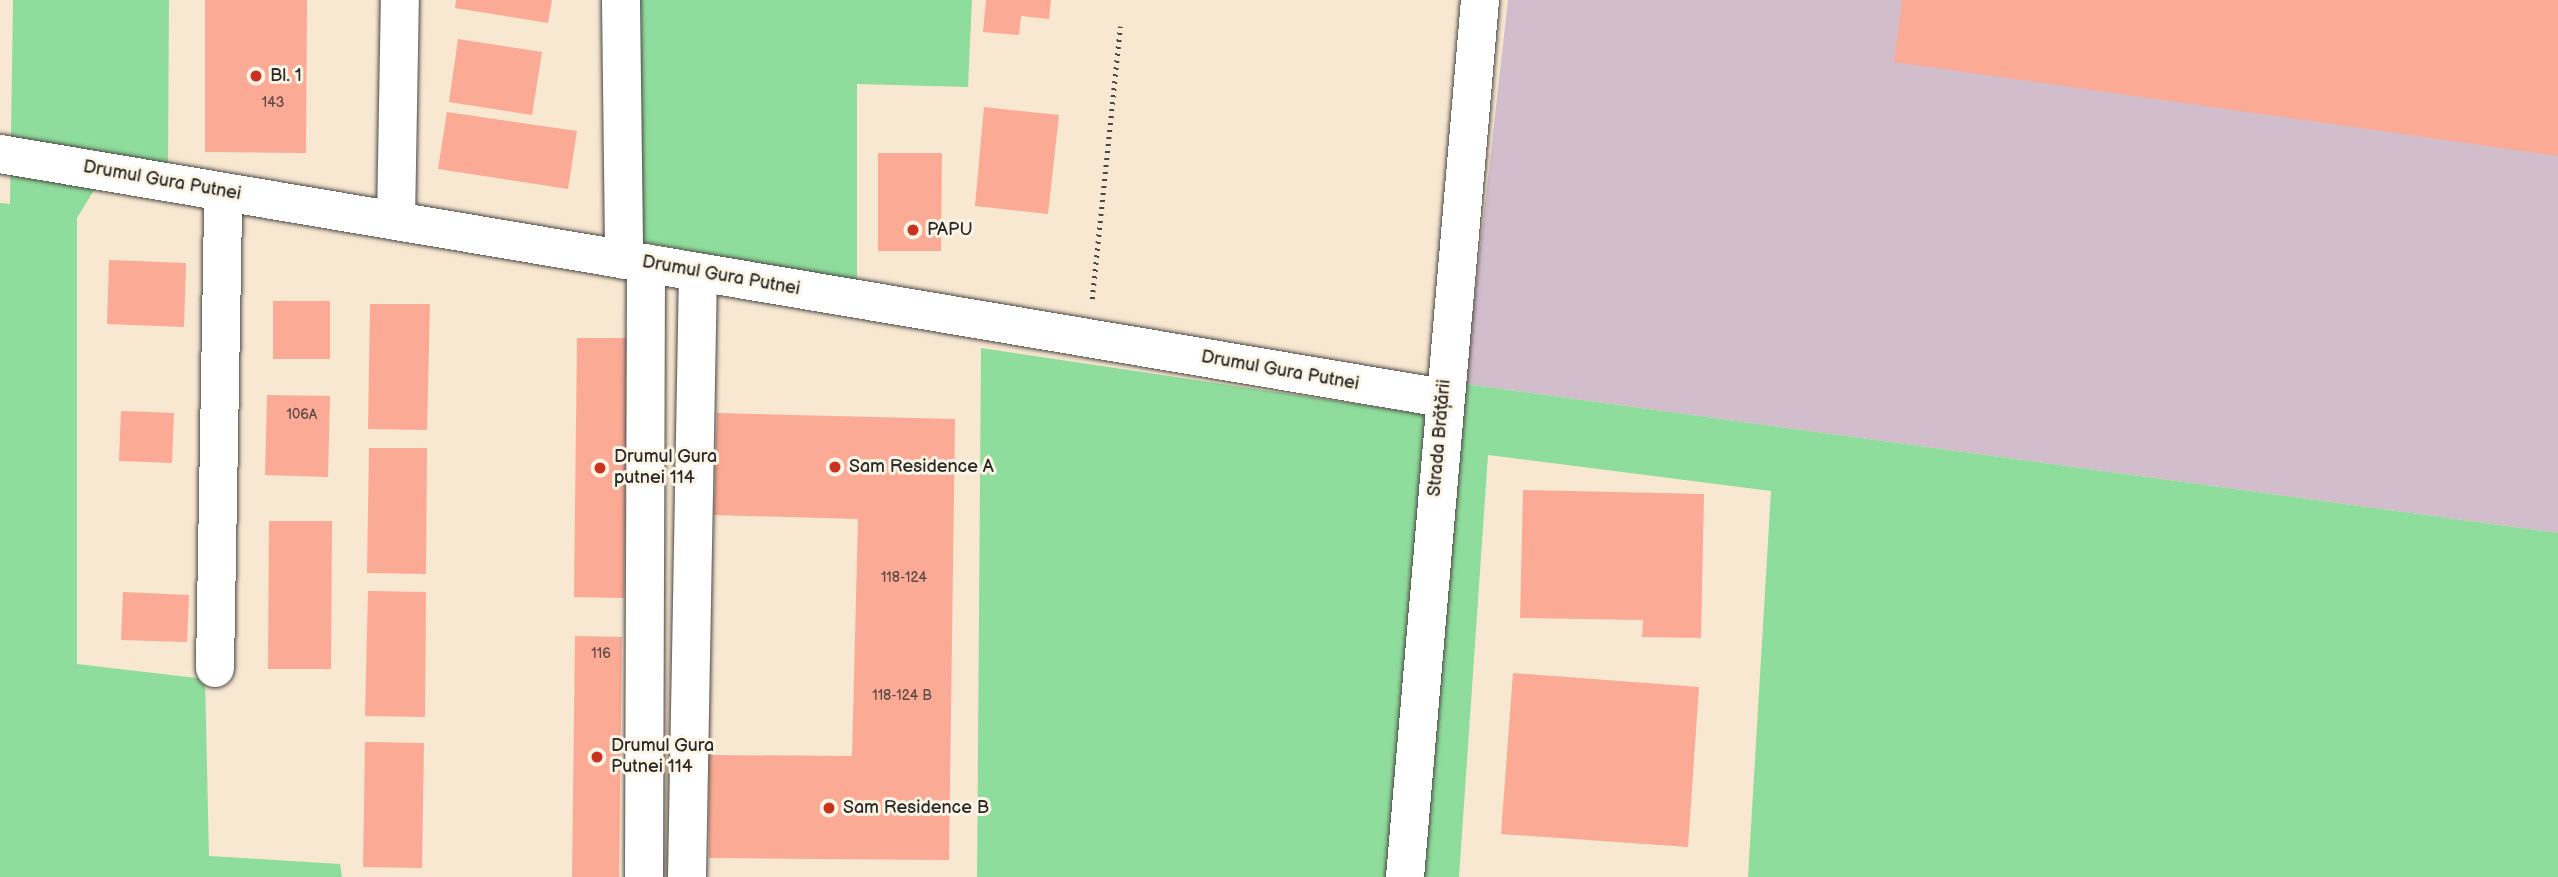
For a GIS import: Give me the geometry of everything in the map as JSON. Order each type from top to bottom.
[{"type":"street","points":[[396,221],[400,0]]},
{"type":"street","points":[[621,0],[635,262],[644,874]]},
{"type":"street","name":"Strada Brățării","points":[[1405,877],[1443,398],[1480,0]]},
{"type":"street","name":"Drumul Gura Putnei","points":[[0,154],[1443,398]]},
{"type":"street","points":[[215,668],[223,192]]},
{"type":"street","points":[[687,877],[698,273]]},
{"type":"path","points":[[1088,338],[1120,26]]},
{"type":"shaded area","points":[[1508,0],[2558,0],[2558,533],[1465,384]]},
{"type":"green space","points":[[13,0],[169,0],[168,169],[115,156],[77,218],[77,664],[205,679],[209,856],[340,864],[342,877],[0,877],[0,203],[10,204]]},
{"type":"green space","points":[[637,0],[972,0],[968,87],[857,84],[857,282],[633,240]]},
{"type":"green space","points":[[981,348],[1417,413],[1465,384],[2558,533],[2558,877],[1748,877],[1771,491],[1488,455],[1459,877],[977,877]]},
{"type":"building","name":"Bl. 1","points":[[205,0],[307,0],[306,153],[205,152]]},
{"type":"building","points":[[456,0],[552,0],[548,23],[455,8]]},
{"type":"building","points":[[986,0],[1051,0],[1049,19],[1021,16],[1019,35],[983,32]]},
{"type":"building","points":[[1902,0],[2558,0],[2558,156],[1894,62]]},
{"type":"building","points":[[458,39],[542,52],[532,115],[449,102]]},
{"type":"building","points":[[984,107],[1059,115],[1048,214],[975,206]]},
{"type":"building","points":[[447,112],[577,131],[568,189],[438,169]]},
{"type":"building","points":[[878,153],[942,153],[941,251],[878,251]]},
{"type":"building","points":[[109,260],[186,263],[184,327],[107,324]]},
{"type":"building","points":[[273,301],[330,301],[330,359],[273,359]]},
{"type":"building","points":[[370,304],[430,304],[427,430],[368,429]]},
{"type":"building","name":"Drumul Gura putnei 114","points":[[577,338],[627,338],[624,598],[574,597]]},
{"type":"building","points":[[267,395],[330,396],[328,477],[265,475]]},
{"type":"building","points":[[121,411],[174,413],[172,463],[119,461]]},
{"type":"building","points":[[717,413],[955,419],[949,860],[709,858],[709,755],[852,756],[858,519],[714,515]]},
{"type":"building","points":[[369,448],[427,448],[426,574],[367,573]]},
{"type":"building","points":[[1523,490],[1704,494],[1701,638],[1642,637],[1643,620],[1520,618]]},
{"type":"building","points":[[269,521],[332,521],[331,669],[268,669]]},
{"type":"building","points":[[368,591],[426,592],[425,717],[365,716]]},
{"type":"building","points":[[123,592],[189,595],[187,642],[121,640]]},
{"type":"building","name":"Drumul Gura Putnei 114","points":[[575,636],[622,637],[619,877],[572,877]]},
{"type":"building","points":[[1513,673],[1699,687],[1688,847],[1501,834]]},
{"type":"building","points":[[365,742],[424,743],[422,868],[363,867]]},
{"type":"place","name":"Bl. 1","points":[[256,76]]},
{"type":"place","name":"PAPU","points":[[913,230]]},
{"type":"place","name":"Sam Residence A","points":[[835,467]]},
{"type":"place","name":"Drumul Gura putnei 114","points":[[600,468]]},
{"type":"place","name":"Drumul Gura Putnei 114","points":[[597,757]]},
{"type":"place","name":"Sam Residence B","points":[[829,808]]}]
